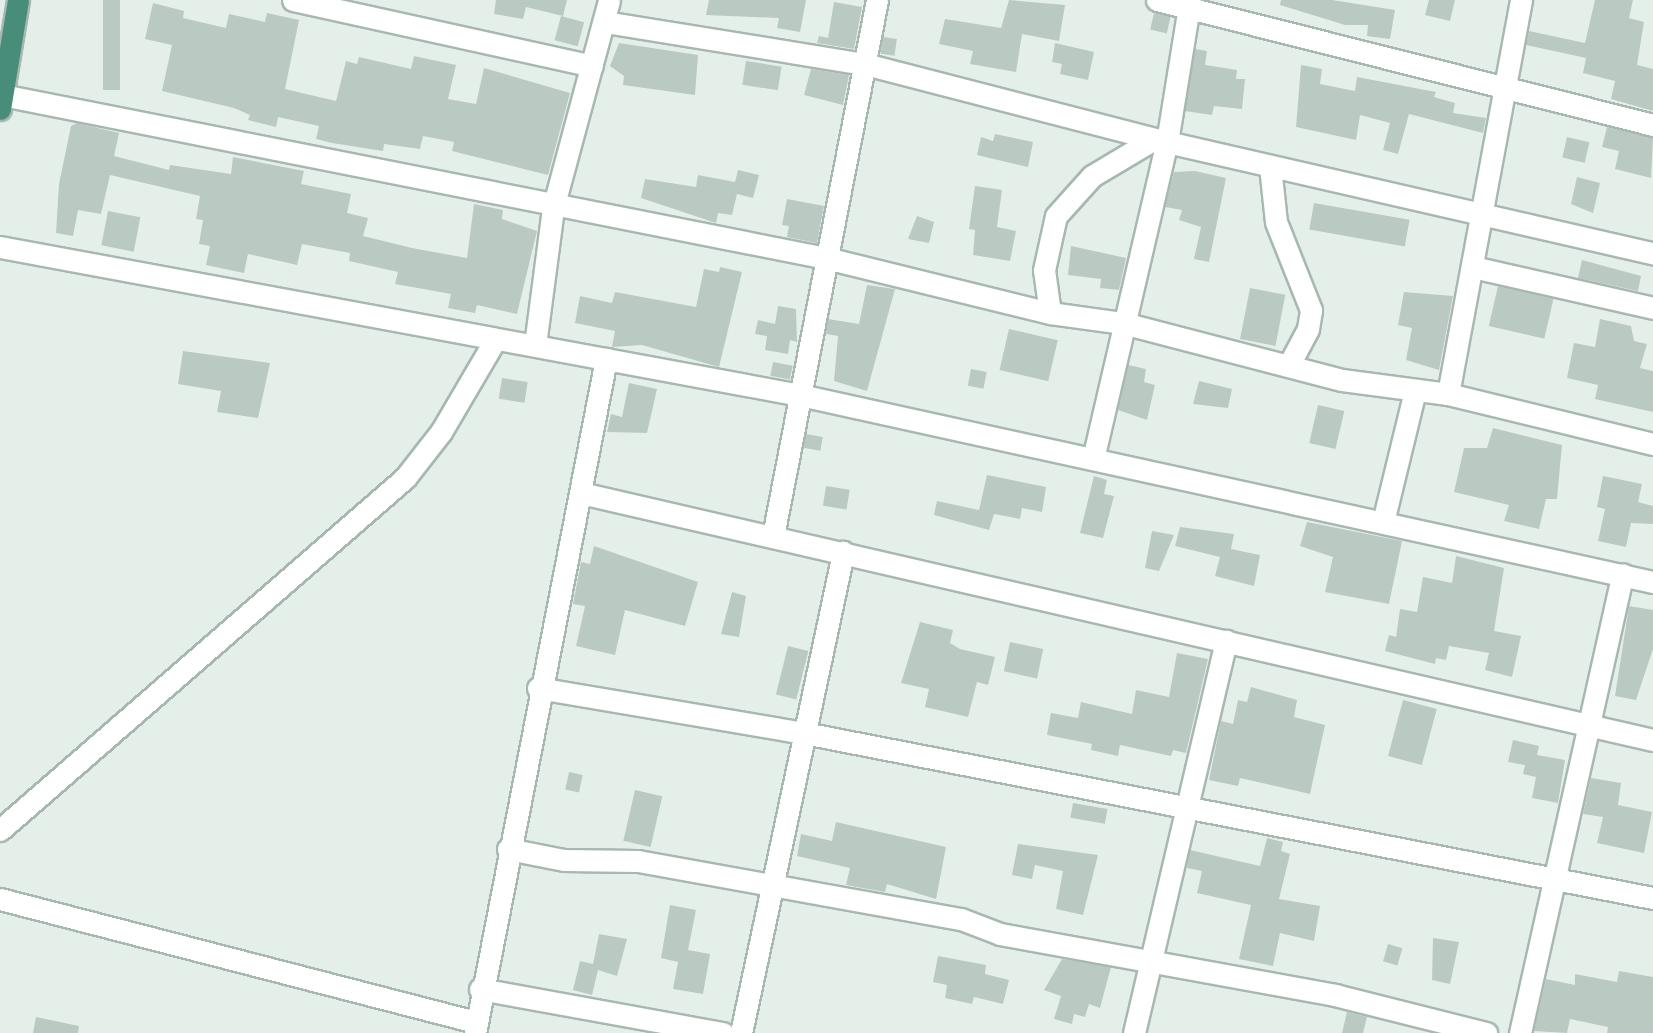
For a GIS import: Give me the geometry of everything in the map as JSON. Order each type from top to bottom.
[{"type":"highway","points":[[1,102],[18,0]]},
{"type":"street","points":[[293,0],[592,66]]},
{"type":"street","points":[[535,345],[553,208],[609,0]]},
{"type":"street","points":[[773,536],[877,0]]},
{"type":"street","points":[[1157,0],[1189,5],[1507,90],[1653,125]]},
{"type":"street","points":[[1448,394],[1507,90],[1521,0]]},
{"type":"street","points":[[1093,459],[1189,5]]},
{"type":"street","points":[[605,22],[866,64],[1161,140],[1653,253]]},
{"type":"street","points":[[1,102],[826,258],[1050,313],[1123,323],[1290,363],[1342,380],[1448,394],[1653,444]]},
{"type":"street","points":[[1050,313],[1044,270],[1056,216],[1092,177],[1161,140]]},
{"type":"street","points":[[1270,166],[1276,222],[1311,310],[1308,329],[1290,363]]},
{"type":"street","points":[[0,247],[800,395],[1653,582]]},
{"type":"street","points":[[1473,267],[1653,308]]},
{"type":"street","points":[[0,830],[405,478],[441,432],[495,340]]},
{"type":"street","points":[[0,899],[476,1028],[480,989],[538,688],[581,493],[606,359]]},
{"type":"street","points":[[1383,522],[1415,391]]},
{"type":"street","points":[[581,493],[1591,728],[1653,740]]},
{"type":"street","points":[[741,1033],[843,552]]},
{"type":"street","points":[[1520,1033],[1591,728],[1623,575]]},
{"type":"street","points":[[1134,1033],[1226,642]]},
{"type":"street","points":[[538,688],[804,733],[1653,898]]},
{"type":"street","points":[[508,849],[564,860],[638,861],[961,919],[1073,949],[1150,959],[1335,995],[1486,1033]]},
{"type":"street","points":[[480,989],[641,1025],[723,1033]]},
{"type":"building","points":[[103,0],[120,0],[120,90],[103,90]]},
{"type":"building","points":[[496,0],[567,0],[563,16],[526,7],[523,19],[494,14]]},
{"type":"building","points":[[709,0],[806,0],[800,32],[777,28],[779,18],[706,15]]},
{"type":"building","points":[[1009,0],[1065,5],[1059,41],[1022,34],[1016,72],[970,64],[973,51],[939,44],[945,19],[1001,28]]},
{"type":"building","points":[[1281,0],[1332,0],[1395,10],[1390,39],[1367,36],[1368,25],[1345,25],[1280,5]]},
{"type":"building","points":[[1429,0],[1455,0],[1450,21],[1425,15]]},
{"type":"building","points":[[1595,0],[1633,0],[1629,18],[1644,22],[1637,65],[1653,69],[1653,111],[1611,99],[1615,81],[1583,73],[1586,58],[1526,45],[1529,31],[1585,43]]},
{"type":"building","points":[[834,2],[862,7],[854,49],[817,43],[819,36],[828,38]]},
{"type":"building","points":[[153,3],[184,11],[183,18],[226,28],[229,14],[265,22],[267,13],[299,20],[285,89],[336,101],[346,61],[357,64],[359,57],[411,69],[414,56],[456,65],[448,99],[476,104],[484,68],[570,93],[548,175],[452,151],[454,142],[423,136],[420,149],[384,144],[383,151],[332,143],[316,139],[319,126],[278,117],[276,127],[248,120],[250,115],[234,108],[162,91],[172,45],[145,39]]},
{"type":"building","points":[[1154,13],[1171,17],[1167,33],[1150,30]]},
{"type":"building","points":[[561,16],[584,22],[578,46],[555,40]]},
{"type":"building","points":[[883,37],[897,39],[894,56],[881,54]]},
{"type":"building","points":[[619,43],[698,55],[695,95],[623,85],[624,76],[610,66]]},
{"type":"building","points":[[1055,43],[1094,52],[1088,80],[1060,74],[1062,64],[1052,62]]},
{"type":"building","points":[[1195,49],[1207,51],[1205,65],[1237,70],[1236,79],[1245,79],[1242,109],[1214,106],[1212,115],[1185,111]]},
{"type":"building","points":[[746,61],[782,67],[778,90],[742,85]]},
{"type":"building","points":[[1301,65],[1322,69],[1320,84],[1355,91],[1357,77],[1436,92],[1434,97],[1455,103],[1453,113],[1486,118],[1483,133],[1409,114],[1398,154],[1383,150],[1390,123],[1360,115],[1356,140],[1296,127]]},
{"type":"building","points":[[811,69],[849,75],[843,105],[804,95]]},
{"type":"building","points":[[77,123],[119,133],[114,156],[169,170],[170,165],[231,174],[233,157],[304,171],[301,184],[351,194],[347,213],[368,218],[363,236],[412,248],[467,258],[474,204],[503,210],[502,219],[537,231],[517,314],[477,305],[475,313],[448,308],[451,294],[395,284],[398,272],[349,261],[350,253],[302,244],[297,265],[248,254],[244,273],[206,265],[210,246],[199,244],[203,220],[196,219],[200,196],[110,175],[101,214],[78,210],[73,236],[56,233],[59,184],[71,126]]},
{"type":"building","points":[[1607,127],[1653,138],[1651,178],[1615,169],[1619,151],[1602,147]]},
{"type":"building","points":[[995,134],[1033,142],[1028,167],[977,155],[981,137],[993,141]]},
{"type":"building","points":[[1567,137],[1589,142],[1585,163],[1562,157]]},
{"type":"building","points":[[738,170],[759,175],[753,198],[737,194],[732,215],[718,213],[716,223],[641,198],[645,179],[696,187],[698,175],[735,182]]},
{"type":"building","points":[[1195,171],[1226,178],[1209,262],[1194,259],[1201,227],[1179,220],[1182,210],[1165,207],[1174,172]]},
{"type":"building","points":[[1577,177],[1600,183],[1593,213],[1571,204]]},
{"type":"building","points":[[975,186],[1002,190],[997,227],[1016,231],[1010,261],[973,255],[975,230],[969,229]]},
{"type":"building","points":[[787,199],[824,206],[817,243],[787,237],[789,226],[782,225]]},
{"type":"building","points":[[1314,203],[1410,220],[1405,246],[1309,230]]},
{"type":"building","points":[[108,211],[140,217],[134,252],[101,245]]},
{"type":"building","points":[[917,216],[934,222],[929,243],[908,239]]},
{"type":"building","points":[[1071,246],[1126,258],[1119,290],[1100,288],[1101,279],[1068,275]]},
{"type":"building","points":[[1582,260],[1641,276],[1638,291],[1578,278]]},
{"type":"building","points":[[720,267],[742,272],[719,367],[642,345],[612,347],[615,331],[575,323],[580,296],[612,303],[615,292],[696,307],[704,269],[719,272]]},
{"type":"building","points":[[867,285],[895,289],[867,391],[834,381],[838,336],[826,334],[828,319],[859,324]]},
{"type":"building","points":[[1498,286],[1554,299],[1544,339],[1489,326]]},
{"type":"building","points":[[1250,288],[1285,295],[1275,346],[1240,339]]},
{"type":"building","points":[[1404,292],[1453,296],[1439,370],[1406,360],[1412,328],[1398,325]]},
{"type":"building","points":[[778,306],[796,309],[797,342],[790,340],[788,354],[765,350],[767,336],[755,334],[758,320],[775,324]]},
{"type":"building","points":[[1600,319],[1631,326],[1634,341],[1647,344],[1640,368],[1653,371],[1653,412],[1595,399],[1598,385],[1567,378],[1574,343],[1595,347]]},
{"type":"building","points":[[1009,329],[1058,340],[1048,381],[1000,370]]},
{"type":"building","points":[[183,351],[270,363],[258,418],[217,412],[221,391],[178,384]]},
{"type":"building","points":[[773,362],[793,366],[790,380],[770,376]]},
{"type":"building","points":[[1128,365],[1146,369],[1144,382],[1155,385],[1147,420],[1118,410]]},
{"type":"building","points":[[971,369],[987,372],[983,389],[968,386]]},
{"type":"building","points":[[502,378],[528,382],[524,403],[499,399]]},
{"type":"building","points":[[1199,381],[1232,389],[1228,408],[1193,404]]},
{"type":"building","points":[[629,383],[657,389],[647,433],[607,432],[611,414],[622,417]]},
{"type":"building","points":[[1318,405],[1344,411],[1336,449],[1309,443]]},
{"type":"building","points":[[1493,428],[1562,445],[1557,499],[1546,499],[1539,529],[1504,521],[1509,505],[1454,492],[1464,448],[1487,448]]},
{"type":"building","points":[[806,434],[823,437],[820,451],[804,448]]},
{"type":"building","points":[[987,475],[1046,487],[1042,512],[1022,508],[1020,519],[994,514],[989,530],[934,515],[937,501],[979,510]]},
{"type":"building","points":[[1094,476],[1107,480],[1104,494],[1114,496],[1103,538],[1080,533]]},
{"type":"building","points":[[1603,476],[1642,484],[1638,502],[1653,506],[1653,524],[1631,523],[1626,547],[1598,541],[1605,509],[1597,507]]},
{"type":"building","points":[[826,486],[850,490],[847,510],[823,506]]},
{"type":"building","points":[[1307,522],[1402,541],[1389,604],[1325,592],[1333,557],[1300,546]]},
{"type":"building","points":[[1180,527],[1234,534],[1231,549],[1260,555],[1254,586],[1215,576],[1220,557],[1175,546]]},
{"type":"building","points":[[1152,531],[1174,535],[1159,571],[1145,568]]},
{"type":"building","points":[[594,546],[698,582],[685,626],[625,610],[615,655],[576,646],[585,606],[573,604],[581,562],[590,564]]},
{"type":"building","points":[[1456,556],[1504,568],[1494,631],[1521,636],[1512,677],[1485,670],[1489,653],[1449,646],[1446,660],[1436,658],[1435,664],[1385,651],[1389,635],[1396,637],[1400,609],[1417,612],[1423,577],[1452,583]]},
{"type":"building","points":[[732,592],[746,596],[739,637],[721,634]]},
{"type":"building","points":[[1629,606],[1653,610],[1653,649],[1636,700],[1615,696]]},
{"type":"building","points":[[920,622],[953,630],[950,643],[960,649],[995,657],[988,685],[977,682],[968,717],[925,707],[929,689],[901,683]]},
{"type":"building","points":[[1010,642],[1043,649],[1037,678],[1004,671]]},
{"type":"building","points":[[788,646],[808,651],[796,700],[776,695]]},
{"type":"building","points":[[1177,653],[1208,659],[1186,753],[1173,750],[1171,756],[1120,745],[1118,756],[1091,750],[1092,744],[1047,735],[1051,713],[1078,718],[1081,702],[1132,714],[1136,690],[1169,697]]},
{"type":"building","points":[[1251,687],[1297,700],[1294,717],[1325,725],[1310,794],[1240,778],[1238,786],[1209,780],[1221,721],[1233,724],[1238,700],[1247,702]]},
{"type":"building","points":[[1403,700],[1437,709],[1422,765],[1388,756]]},
{"type":"building","points":[[1513,740],[1539,746],[1537,755],[1565,760],[1558,803],[1532,798],[1536,777],[1523,774],[1525,765],[1508,762]]},
{"type":"building","points":[[569,772],[583,775],[579,793],[565,790]]},
{"type":"building","points":[[1591,778],[1621,783],[1618,805],[1652,812],[1644,853],[1597,843],[1603,817],[1583,814]]},
{"type":"building","points":[[635,790],[662,796],[651,847],[623,841]]},
{"type":"building","points":[[1073,803],[1107,809],[1105,824],[1070,818]]},
{"type":"building","points":[[836,822],[946,847],[936,899],[887,884],[885,892],[846,885],[850,868],[797,856],[801,834],[832,841]]},
{"type":"building","points":[[1267,838],[1283,842],[1281,851],[1290,854],[1279,899],[1320,906],[1314,941],[1280,933],[1273,966],[1239,959],[1251,905],[1197,893],[1202,871],[1187,868],[1190,850],[1260,866]]},
{"type":"building","points":[[1018,844],[1098,855],[1083,915],[1056,909],[1063,871],[1035,865],[1032,879],[1012,875]]},
{"type":"building","points":[[670,905],[696,910],[688,950],[710,954],[703,994],[673,989],[678,962],[661,958]]},
{"type":"building","points":[[599,934],[627,939],[617,976],[598,970],[592,995],[573,990],[580,961],[593,964]]},
{"type":"building","points":[[1433,938],[1459,942],[1450,984],[1432,980]]},
{"type":"building","points":[[1388,944],[1402,948],[1397,965],[1383,961]]},
{"type":"building","points":[[938,956],[986,965],[985,974],[1009,980],[1003,1004],[974,997],[972,1004],[945,998],[947,985],[933,982]]},
{"type":"building","points":[[1062,959],[1111,967],[1100,1008],[1089,1004],[1085,1017],[1074,1014],[1072,1024],[1054,1019],[1061,996],[1044,990]]},
{"type":"building","points":[[1619,971],[1653,977],[1653,1033],[1607,1033],[1608,1027],[1570,1019],[1567,1033],[1534,1031],[1546,979],[1575,985],[1575,974],[1617,982]]},
{"type":"building","points":[[1347,1012],[1367,1017],[1363,1033],[1342,1033]]},
{"type":"building","points":[[36,1017],[79,1026],[78,1033],[33,1033]]}]
